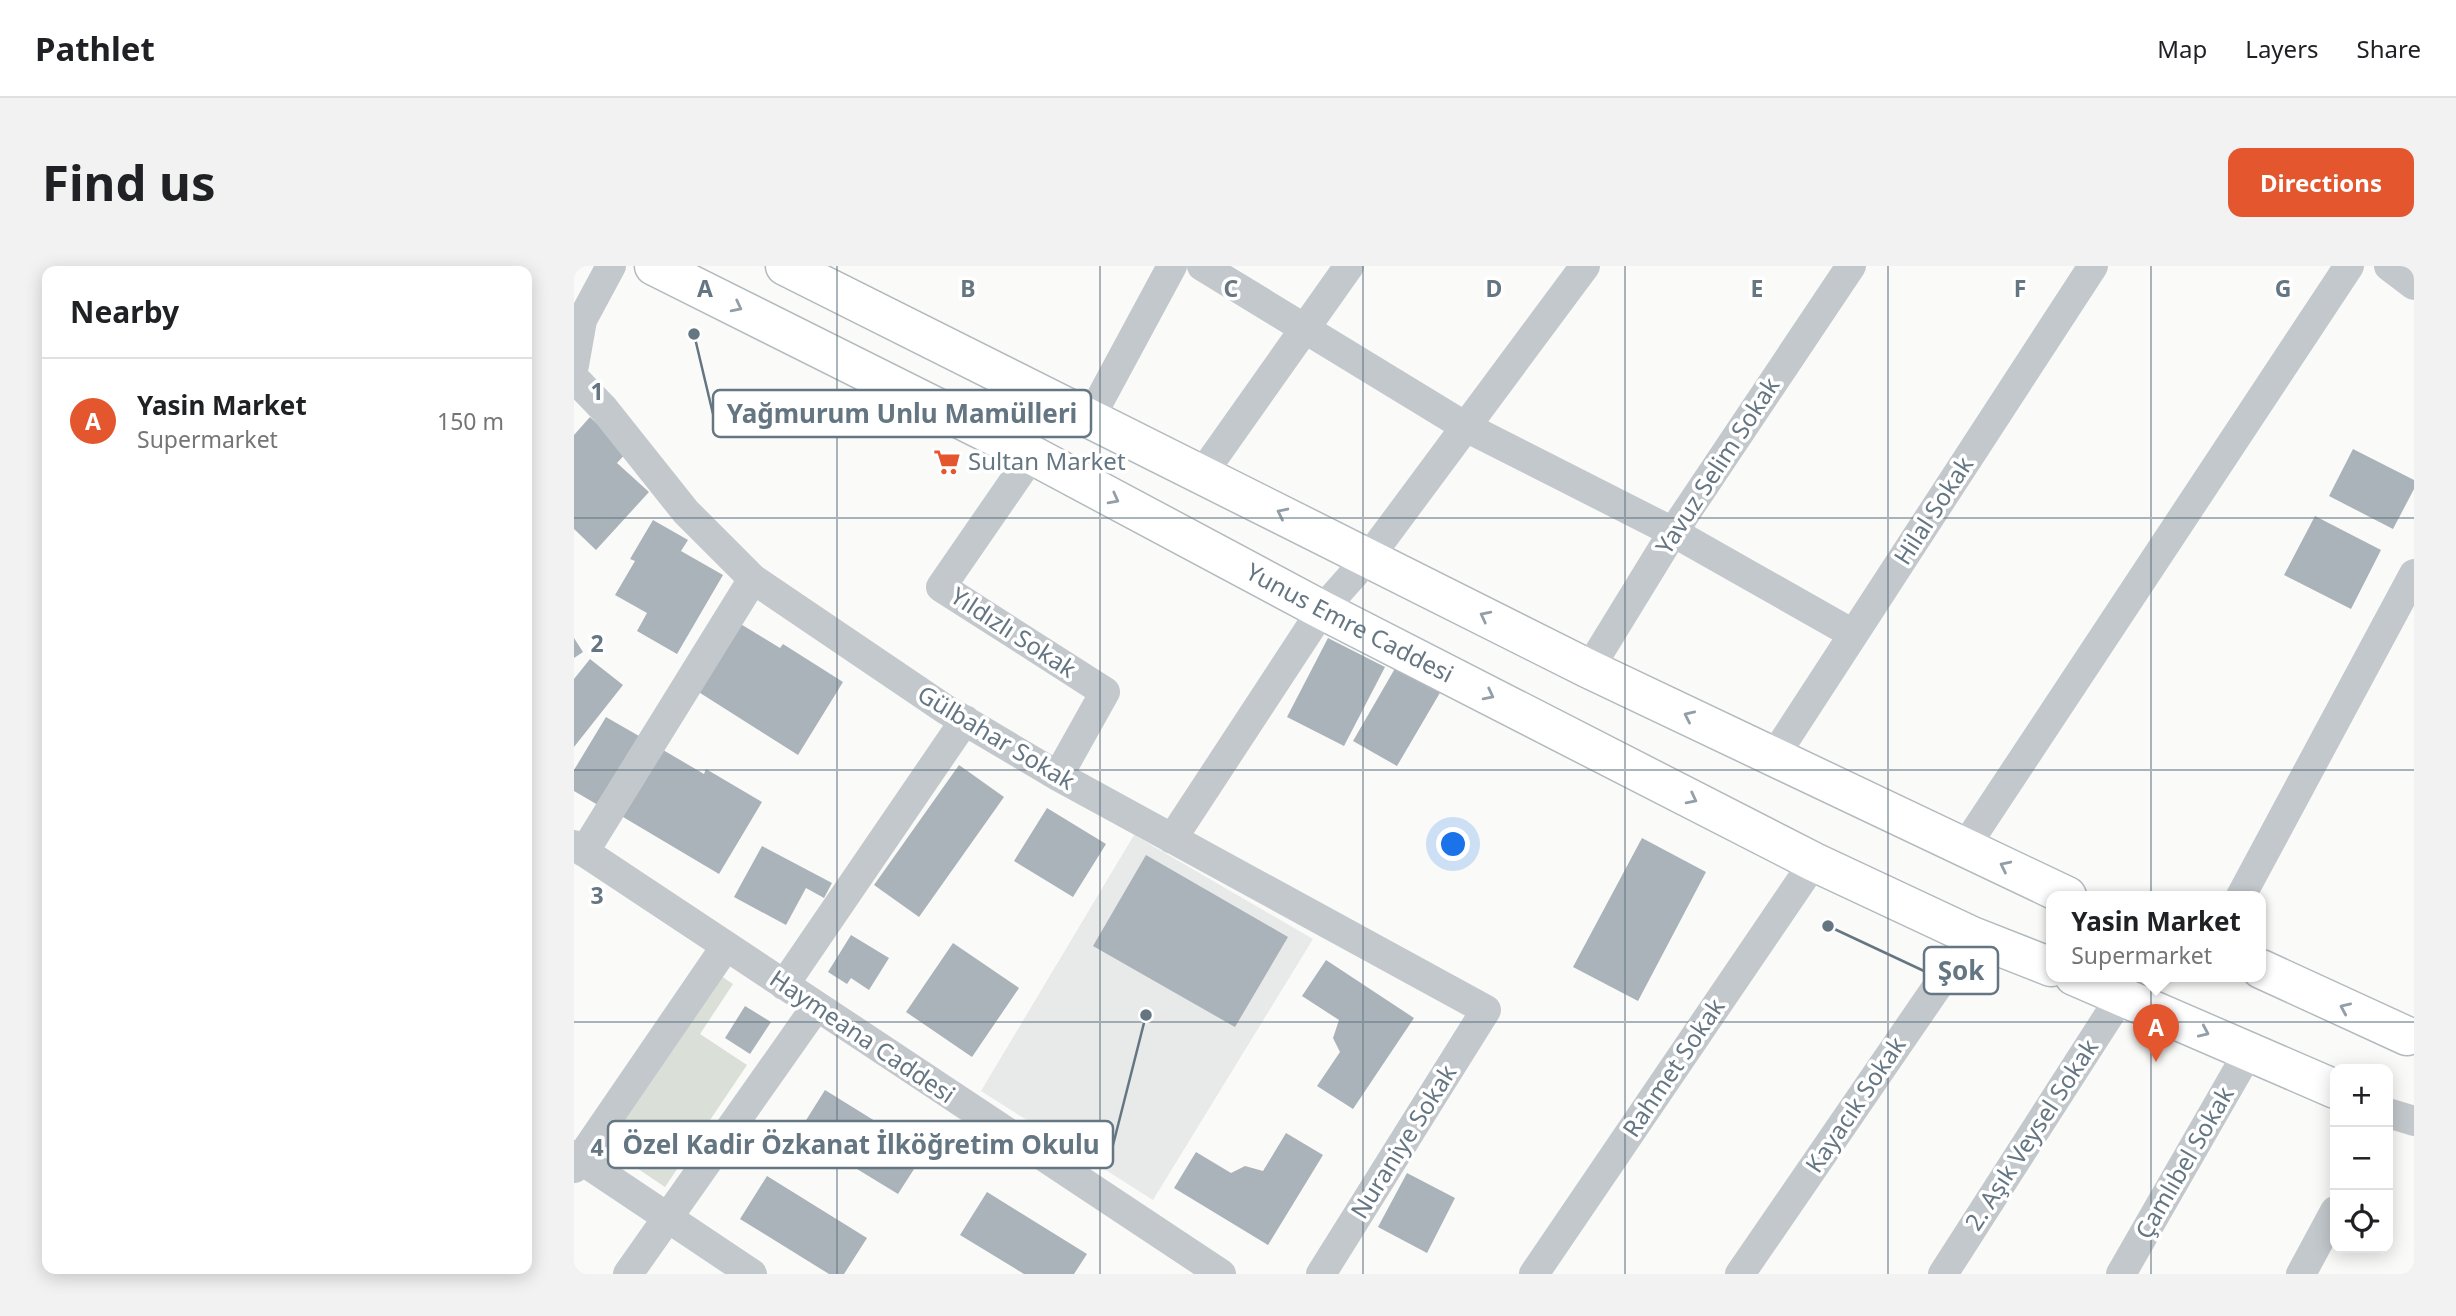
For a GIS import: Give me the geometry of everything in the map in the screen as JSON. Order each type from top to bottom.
[{"type":"street","points":[[574,365],[582,320],[611,266]]},
{"type":"street","name":"Yunus Emre Caddesi","points":[[653,266],[1032,455],[1322,610],[1814,862],[1972,936],[2046,965]]},
{"type":"street","points":[[785,266],[1589,669],[2057,891]]},
{"type":"street","points":[[1090,418],[1172,266]]},
{"type":"street","points":[[1202,266],[1466,427],[1673,532],[1853,634]]},
{"type":"street","points":[[1202,474],[1349,266]]},
{"type":"street","points":[[1172,839],[1322,610],[1369,557],[1584,266]]},
{"type":"street","name":"Yavuz Selim Sokak","points":[[1589,669],[1673,532],[1851,266]]},
{"type":"street","name":"Hilal Sokak","points":[[1775,755],[2093,266]]},
{"type":"street","points":[[1965,847],[2349,266]]},
{"type":"street","points":[[2389,266],[2414,285]]},
{"type":"street","name":"Gülbahar Sokak","points":[[574,378],[604,409],[686,512],[753,579],[945,709],[1058,776],[1486,1010]]},
{"type":"street","name":"Yıldızlı Sokak","points":[[1032,455],[941,587],[1105,692],[1058,776]]},
{"type":"street","points":[[2244,891],[2414,574]]},
{"type":"street","points":[[579,849],[753,579]]},
{"type":"street","points":[[784,985],[965,720]]},
{"type":"street","name":"Haymeana Caddesi","points":[[579,849],[1221,1274]]},
{"type":"street","name":"Rahmet Sokak","points":[[1534,1274],[1814,862]]},
{"type":"street","name":"Kayacık Sokak","points":[[1740,1274],[1972,936]]},
{"type":"street","points":[[726,946],[576,1160],[752,1274]]},
{"type":"street","points":[[2266,972],[2412,1032]]},
{"type":"street","points":[[2088,982],[2330,1087]]},
{"type":"street","name":"2. Aşık Veysel Sokak","points":[[1943,1274],[2122,996]]},
{"type":"street","points":[[628,1274],[816,1007]]},
{"type":"street","name":"Nuraniye Sokak","points":[[1321,1274],[1486,1010]]},
{"type":"street","name":"Çamlıbel Sokak","points":[[2121,1274],[2249,1051]]},
{"type":"street","points":[[2393,1115],[2414,1121]]},
{"type":"street","points":[[2301,1274],[2330,1220]]},
{"type":"shaded area","points":[[1134,835],[1313,939],[1153,1200],[981,1091]]},
{"type":"shaded area","points":[[718,974],[733,984],[700,1034],[747,1065],[665,1187],[604,1146]]},
{"type":"building","points":[[590,417],[627,452],[617,463],[649,492],[596,550],[574,529],[574,435]]},
{"type":"building","points":[[2353,449],[2414,480],[2414,489],[2393,529],[2329,496]]},
{"type":"building","points":[[2315,516],[2381,550],[2351,609],[2284,575]]},
{"type":"building","points":[[653,520],[688,540],[681,551],[723,575],[677,654],[637,631],[647,613],[615,595],[635,561],[630,559]]},
{"type":"building","points":[[739,623],[780,648],[783,644],[843,682],[798,755],[697,691]]},
{"type":"building","points":[[574,638],[583,652],[574,658]]},
{"type":"building","points":[[1328,638],[1385,667],[1344,746],[1287,717]]},
{"type":"building","points":[[590,659],[623,685],[574,747],[574,679]]},
{"type":"building","points":[[1397,665],[1441,691],[1397,766],[1353,741]]},
{"type":"building","points":[[606,717],[639,736],[598,805],[574,791],[574,770]]},
{"type":"building","points":[[658,747],[704,774],[706,769],[762,802],[719,874],[618,814]]},
{"type":"building","points":[[959,765],[1004,797],[919,917],[874,885]]},
{"type":"building","points":[[1047,808],[1106,844],[1073,897],[1014,861]]},
{"type":"building","points":[[1642,838],[1706,872],[1638,1001],[1573,967]]},
{"type":"building","points":[[762,846],[832,883],[824,898],[806,888],[786,925],[734,897]]},
{"type":"building","points":[[1146,855],[1288,937],[1235,1027],[1093,946]]},
{"type":"building","points":[[851,935],[889,958],[869,990],[851,978],[847,984],[828,972]]},
{"type":"building","points":[[953,943],[1019,988],[972,1057],[906,1012]]},
{"type":"building","points":[[1326,960],[1414,1018],[1353,1109],[1317,1086],[1340,1052],[1333,1038],[1339,1020],[1302,996]]},
{"type":"building","points":[[745,1006],[771,1022],[750,1054],[725,1038]]},
{"type":"building","points":[[825,1090],[925,1152],[898,1194],[798,1133]]},
{"type":"building","points":[[1286,1133],[1323,1155],[1268,1245],[1174,1188],[1196,1152],[1231,1173],[1245,1166],[1263,1171]]},
{"type":"building","points":[[1407,1173],[1455,1198],[1427,1253],[1378,1227]]},
{"type":"building","points":[[767,1176],[867,1238],[844,1274],[829,1274],[740,1219]]},
{"type":"building","points":[[987,1192],[1087,1254],[1074,1274],[1024,1274],[960,1235]]},
{"type":"place","name":"Yağmurum Unlu Mamülleri","points":[[694,334]]},
{"type":"place","name":"Sultan Market","points":[[947,462]]},
{"type":"place","name":"Şok","points":[[1828,926]]},
{"type":"place","name":"Özel Kadir Özkanat İlköğretim Okulu","points":[[1146,1015]]},
{"type":"place","name":"Yasin Market","points":[[2156,1062]]}]
